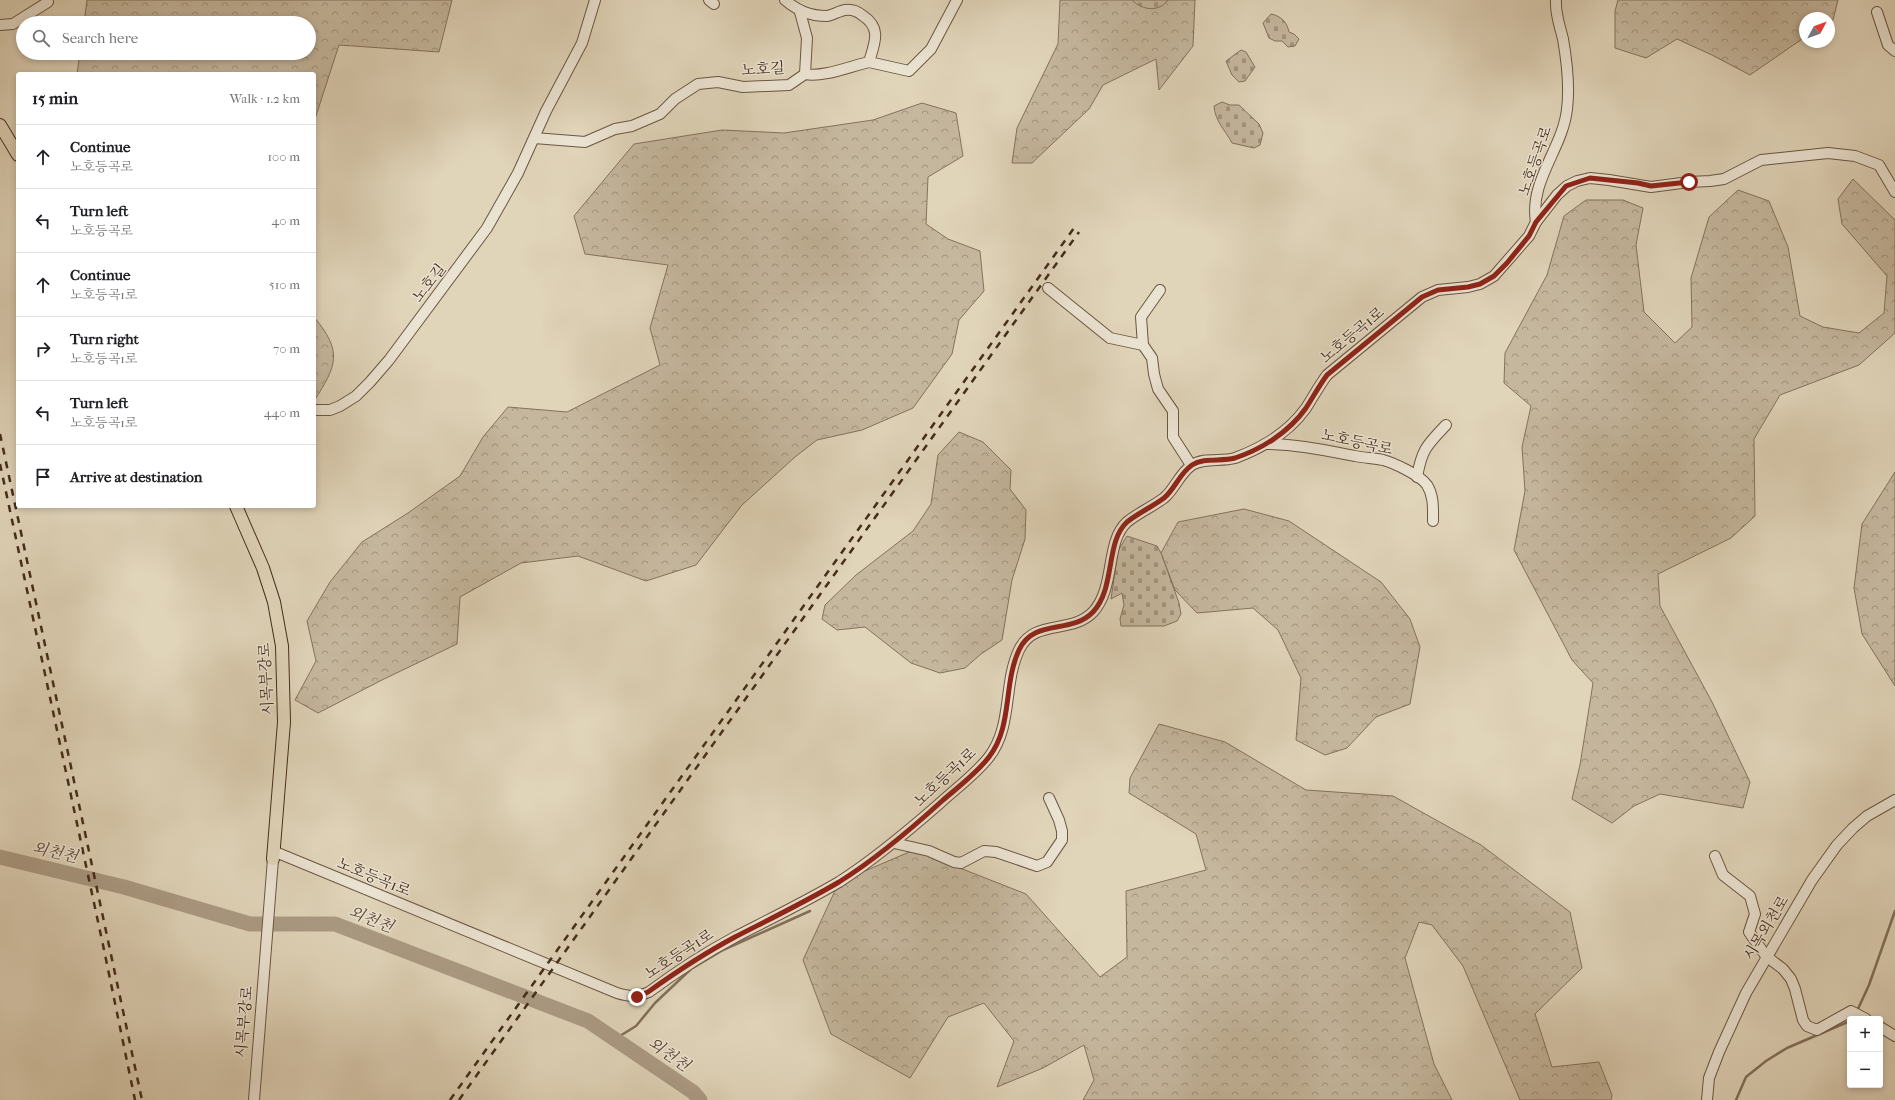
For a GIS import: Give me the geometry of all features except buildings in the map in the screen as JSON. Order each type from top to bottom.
[{"type":"main road","points":[[0,125],[16,152]]},
{"type":"main road","name":"시목부강로","points":[[237,508],[263,568],[271,595],[282,646],[284,722],[273,855]]},
{"type":"street","name":"노호길","points":[[316,410],[330,410],[356,396],[389,360],[488,228],[518,173],[546,111],[582,43],[595,0]]},
{"type":"street","points":[[785,0],[800,12],[828,16],[846,10],[856,11],[867,18],[875,27],[875,41],[868,62],[908,71],[931,49],[957,0]]},
{"type":"street","name":"노호등곡로","points":[[1536,222],[1534,210],[1537,191],[1564,126],[1567,110],[1567,65],[1557,18],[1556,0]]},
{"type":"street","points":[[26,16],[48,2]]},
{"type":"street","points":[[800,12],[807,38],[804,74]]},
{"type":"street","points":[[1877,12],[1888,46],[1895,50]]},
{"type":"street","points":[[0,26],[16,22]]},
{"type":"street","name":"노호길","points":[[534,138],[585,142],[615,129],[632,126],[660,114],[675,99],[698,84],[718,82],[742,87],[789,85],[804,74],[810,76],[827,73],[868,62]]},
{"type":"street","name":"노호등곡로","points":[[1536,222],[1566,186],[1577,181],[1590,178],[1651,186],[1724,179],[1761,160],[1800,155],[1828,153],[1855,156],[1872,161],[1884,171],[1895,192]]},
{"type":"street","name":"노호등곡1로","points":[[273,855],[617,993],[637,997],[648,992],[728,941],[838,882],[894,843],[976,771],[995,749],[1008,709],[1011,669],[1020,648],[1029,635],[1038,631],[1072,625],[1092,614],[1102,601],[1108,583],[1120,529],[1163,499],[1173,490],[1181,475],[1191,465],[1198,462],[1233,458],[1280,435],[1293,424],[1327,375],[1422,297],[1438,290],[1468,287],[1480,284],[1494,276],[1529,236],[1536,222]]},
{"type":"street","points":[[1048,288],[1110,338],[1143,345]]},
{"type":"street","points":[[1160,290],[1141,318],[1143,345],[1152,358],[1158,389],[1173,411],[1173,437],[1191,465]]},
{"type":"street","points":[[1417,477],[1420,456],[1427,445],[1446,425]]},
{"type":"street","name":"노호등곡로","points":[[1263,444],[1298,445],[1383,460],[1409,471],[1427,484],[1432,495],[1433,521]]},
{"type":"street","points":[[894,843],[929,851],[954,862],[961,863],[984,851],[996,852],[1037,866],[1047,862],[1062,840],[1062,831],[1059,820],[1049,798]]},
{"type":"street","name":"시목외천로","points":[[1707,1100],[1709,1078],[1719,1052],[1746,993],[1766,956],[1812,880],[1837,844],[1867,816],[1895,800]]},
{"type":"street","name":"시목부강로","points":[[254,1100],[273,855]]},
{"type":"street","points":[[1714,856],[1723,875],[1750,896],[1755,914],[1749,932],[1766,956],[1783,969],[1791,979],[1795,988],[1803,1020],[1812,1029],[1821,1028],[1851,1011],[1862,1016]]},
{"type":"street","points":[[1883,1029],[1895,1036]]},
{"type":"green space","points":[[87,0],[452,0],[439,52],[339,45],[316,116],[316,72],[77,72],[79,60],[316,60],[316,16],[85,16]]},
{"type":"green space","points":[[1060,0],[1195,0],[1193,46],[1159,90],[1156,59],[1103,85],[1089,109],[1032,163],[1012,163],[1017,128],[1058,44]]},
{"type":"green space","points":[[1132,0],[1168,0],[1160,7],[1151,9],[1136,4]]},
{"type":"green space","points":[[1618,0],[1838,0],[1835,12],[1799,12],[1799,41],[1750,75],[1677,39],[1646,58],[1615,48],[1615,11]]},
{"type":"green space","points":[[1271,14],[1278,16],[1283,20],[1287,25],[1289,32],[1294,34],[1299,39],[1295,46],[1288,47],[1282,41],[1275,41],[1269,38],[1263,23]]},
{"type":"green space","points":[[1241,50],[1246,52],[1255,67],[1245,81],[1239,82],[1232,75],[1226,61]]},
{"type":"green space","points":[[1222,102],[1230,105],[1239,105],[1259,124],[1263,133],[1260,145],[1254,148],[1232,143],[1216,116],[1214,106]]},
{"type":"green space","points":[[922,103],[956,113],[963,156],[928,177],[926,224],[948,239],[980,251],[984,291],[959,320],[952,354],[913,408],[862,430],[817,440],[795,457],[742,505],[696,565],[646,581],[578,556],[521,563],[460,597],[457,644],[318,713],[295,700],[316,661],[307,621],[330,582],[362,542],[408,513],[460,476],[483,437],[508,407],[567,412],[660,365],[650,328],[668,265],[585,254],[574,216],[634,144],[722,130],[784,133],[873,120]]},
{"type":"green space","points":[[1853,179],[1895,220],[1895,333],[1859,365],[1780,395],[1754,439],[1755,516],[1731,538],[1658,574],[1660,606],[1712,702],[1750,782],[1743,808],[1660,794],[1634,806],[1612,823],[1572,799],[1580,765],[1593,683],[1572,660],[1514,550],[1525,491],[1522,447],[1531,406],[1504,383],[1505,353],[1547,275],[1564,216],[1586,200],[1623,200],[1643,208],[1636,245],[1644,312],[1675,343],[1692,327],[1691,278],[1709,217],[1738,190],[1769,201],[1788,247],[1800,316],[1823,327],[1859,333],[1884,313],[1887,276],[1842,224],[1838,199]]},
{"type":"green space","points":[[316,320],[329,340],[333,349],[334,359],[328,378],[316,398]]},
{"type":"green space","points":[[959,432],[983,442],[1011,470],[1010,489],[1026,510],[1025,539],[1012,580],[1002,640],[981,654],[965,668],[940,673],[911,663],[865,627],[837,630],[822,619],[825,605],[856,575],[913,531],[931,504],[938,455]]},
{"type":"green space","points":[[1895,472],[1895,686],[1862,634],[1854,588],[1862,524]]},
{"type":"green space","points":[[1244,509],[1289,521],[1381,582],[1410,619],[1420,647],[1410,704],[1376,717],[1347,748],[1325,755],[1296,740],[1301,678],[1278,630],[1253,608],[1197,613],[1175,590],[1161,553],[1178,522]]},
{"type":"green space","points":[[1127,536],[1157,546],[1161,553],[1179,603],[1181,614],[1177,621],[1164,626],[1121,626],[1120,619],[1124,605],[1122,593],[1111,599],[1118,551]]},
{"type":"green space","points":[[1159,724],[1225,742],[1306,790],[1393,796],[1481,845],[1570,912],[1582,968],[1535,1014],[1552,1067],[1599,1062],[1612,1095],[1611,1100],[1520,1100],[1463,966],[1432,925],[1419,922],[1405,958],[1434,1064],[1452,1100],[1083,1100],[1094,1080],[1084,1045],[1043,1068],[997,1087],[1014,1041],[984,1003],[948,1017],[910,1078],[831,1034],[803,960],[839,882],[914,850],[1026,894],[1100,977],[1127,957],[1126,891],[1206,870],[1196,834],[1129,793],[1130,778]]},
{"type":"waterway","name":"외천천","points":[[0,857],[124,887],[250,924],[335,924],[588,1021],[693,1092],[700,1100]]},
{"type":"waterway","points":[[615,1039],[636,1026],[655,1003],[691,969],[723,950],[810,911]]},
{"type":"waterway","points":[[1857,1011],[1869,985],[1895,911]]},
{"type":"waterway","points":[[1736,1100],[1746,1077],[1766,1061],[1787,1048],[1847,1022]]},
{"type":"railway","points":[[450,1100],[1074,228]]},
{"type":"railway","points":[[459,1100],[1079,232]]},
{"type":"railway","points":[[0,434],[142,1100]]},
{"type":"railway","points":[[0,464],[135,1100]]},
{"type":"route","points":[[637,997],[648,992],[671,976],[734,938],[838,882],[894,843],[976,771],[988,759],[995,749],[1008,709],[1011,669],[1020,648],[1029,635],[1038,631],[1072,625],[1092,614],[1102,601],[1108,583],[1120,529],[1163,499],[1173,490],[1181,475],[1191,465],[1198,462],[1233,458],[1280,435],[1293,424],[1327,375],[1422,297],[1438,290],[1468,287],[1480,284],[1494,276],[1507,263],[1529,236],[1536,222],[1566,186],[1577,181],[1590,178],[1638,183],[1651,186],[1689,182]]}]
